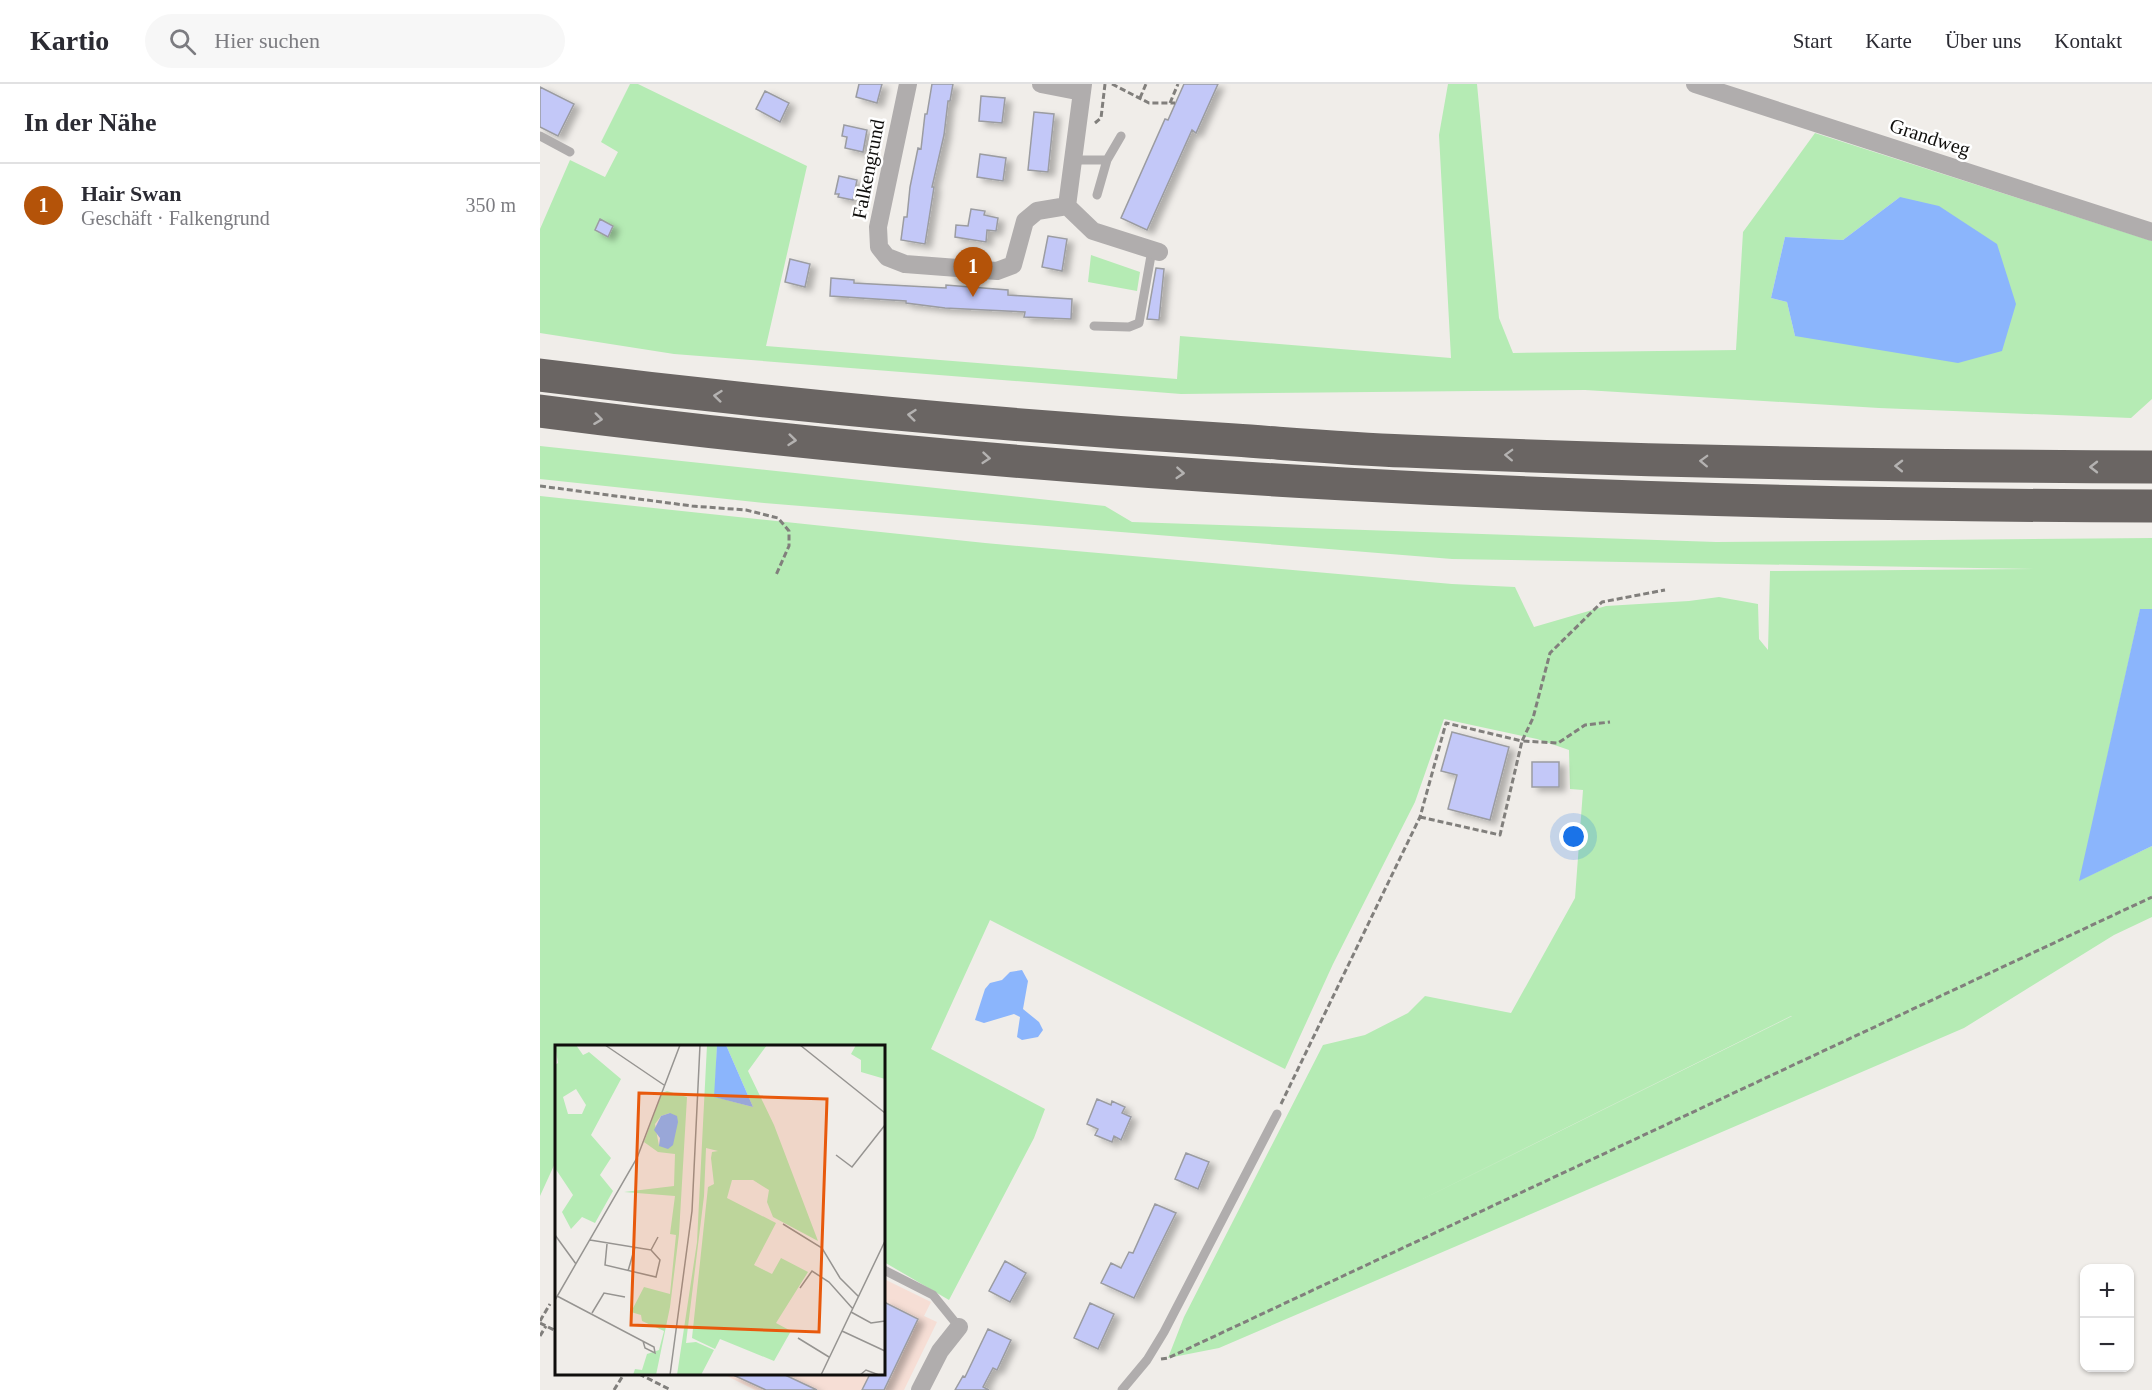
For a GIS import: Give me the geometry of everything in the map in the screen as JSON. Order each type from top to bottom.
[{"type":"highway","points":[[540,375],[663,390],[935,417],[1096,431],[1401,451],[1753,463],[2152,467]]},
{"type":"highway","points":[[540,411],[654,426],[916,452],[1344,484],[1728,499],[2152,506]]},
{"type":"street","name":"Falkengrund","points":[[909,84],[878,226],[879,247],[886,256],[905,264],[997,271],[1013,265],[1025,221],[1038,211],[1067,206]]},
{"type":"street","points":[[1041,84],[1082,88],[1067,206],[1093,231],[1156,251]]},
{"type":"street","name":"Grandweg","points":[[1695,84],[2152,232]]},
{"type":"street","points":[[920,1390],[940,1351],[959,1327]]},
{"type":"lane","points":[[540,136],[570,152]]},
{"type":"lane","points":[[1097,195],[1107,160],[1121,136]]},
{"type":"lane","points":[[1073,160],[1107,160]]},
{"type":"lane","points":[[1094,326],[1129,327],[1139,324],[1156,251]]},
{"type":"lane","points":[[1122,1390],[1147,1360],[1164,1332],[1277,1114]]},
{"type":"lane","points":[[885,1271],[933,1295],[959,1327]]},
{"type":"path","points":[[1112,84],[1149,103],[1175,103]]},
{"type":"path","points":[[1140,98],[1146,84]]},
{"type":"path","points":[[1170,103],[1178,84]]},
{"type":"path","points":[[540,486],[692,506],[746,510],[778,518],[789,531],[789,546],[776,575]]},
{"type":"path","points":[[1420,817],[1500,835],[1522,741],[1533,718],[1550,653],[1602,602],[1665,590]]},
{"type":"path","points":[[1277,1114],[1420,817],[1446,723],[1522,741],[1558,743],[1585,725],[1610,722]]},
{"type":"path","points":[[1147,1360],[1168,1358],[2152,897]]},
{"type":"path","points":[[550,1304],[540,1322],[555,1330]]},
{"type":"path","points":[[540,1336],[546,1326]]},
{"type":"path","points":[[614,1390],[623,1375]]},
{"type":"path","points":[[641,1375],[671,1390]]},
{"type":"shaded area","points":[[885,1279],[931,1302],[924,1316],[937,1322],[904,1390],[755,1390],[727,1376],[885,1375]]},
{"type":"green space","points":[[630,84],[638,84],[807,166],[766,346],[1177,379],[1180,336],[1451,358],[1439,135],[1448,84],[1477,84],[1499,318],[1513,353],[1736,350],[1743,232],[1815,133],[2152,241],[2152,399],[2131,418],[1879,408],[1585,390],[1181,394],[674,354],[540,333],[540,229],[570,160],[605,177],[618,152],[601,142]],"holes":[[[1900,197],[1795,336],[1787,302],[1771,298],[1785,237],[1843,240]]]},
{"type":"green space","points":[[1091,255],[1140,272],[1137,291],[1088,282]]},
{"type":"green space","points":[[540,446],[1105,506],[1132,522],[1716,542],[2152,538],[2152,609],[2140,610],[2080,880],[2152,846],[2152,917],[2114,935],[1964,1028],[1219,1348],[1168,1358],[1184,1317],[1323,1045],[1365,1035],[1408,1013],[1425,996],[1511,1013],[1575,898],[1583,790],[1570,789],[1569,750],[1537,739],[1444,719],[1415,802],[1333,964],[1285,1069],[990,920],[931,1049],[1045,1109],[1034,1138],[949,1300],[885,1263],[885,1045],[555,1045],[555,1163],[540,1196],[540,496],[985,543],[1452,584],[1515,587],[1534,627],[1606,606],[1719,597],[1758,604],[1759,639],[1768,650],[1770,571],[2034,569],[1452,559],[764,503],[540,479]],"holes":[[[1791,1016],[1792,1016],[1419,1201]]]},
{"type":"water","points":[[1900,197],[1939,206],[1997,244],[2016,304],[2002,351],[1958,363],[1795,336],[1787,302],[1771,298],[1785,237],[1843,240]]},
{"type":"water","points":[[2140,609],[2152,609],[2152,846],[2079,881]]},
{"type":"water","points":[[1022,970],[1028,981],[1023,1009],[1039,1022],[1043,1030],[1038,1037],[1022,1040],[1017,1037],[1020,1017],[1014,1014],[984,1023],[975,1020],[985,989],[990,983],[1002,980],[1010,972]]},
{"type":"building","points":[[859,84],[882,84],[877,103],[856,97]]},
{"type":"building","points":[[932,84],[953,84],[932,187],[934,187],[925,244],[901,240],[918,148],[921,149],[925,114],[927,114]]},
{"type":"building","points":[[1184,84],[1218,84],[1196,133],[1192,130],[1147,230],[1121,218],[1165,119],[1168,120]]},
{"type":"building","points":[[540,87],[574,104],[558,136],[540,127]]},
{"type":"building","points":[[765,91],[789,103],[780,122],[756,109]]},
{"type":"building","points":[[981,96],[1005,98],[1002,123],[979,121]]},
{"type":"building","points":[[1034,112],[1054,114],[1048,172],[1028,170]]},
{"type":"building","points":[[844,125],[867,130],[863,152],[845,148],[847,137],[842,136]]},
{"type":"building","points":[[980,154],[1006,158],[1003,181],[977,177]]},
{"type":"building","points":[[839,176],[857,180],[853,200],[838,197],[839,194],[835,194]]},
{"type":"building","points":[[971,209],[985,211],[984,215],[998,218],[996,231],[987,230],[986,242],[955,237],[956,225],[968,226]]},
{"type":"building","points":[[600,219],[613,226],[608,237],[595,230]]},
{"type":"building","points":[[1048,236],[1067,239],[1062,271],[1042,267]]},
{"type":"building","points":[[790,259],[810,264],[805,287],[785,282]]},
{"type":"building","points":[[1156,268],[1164,269],[1159,320],[1147,319]]},
{"type":"building","points":[[831,278],[854,280],[854,283],[946,288],[946,285],[1008,290],[1008,295],[1072,299],[1071,319],[1024,317],[1025,312],[945,308],[906,303],[906,301],[830,296]]},
{"type":"building","points":[[1452,732],[1509,747],[1490,820],[1448,809],[1457,775],[1441,771]]},
{"type":"building","points":[[1532,762],[1559,762],[1559,787],[1532,787]]},
{"type":"building","points":[[1097,1099],[1111,1105],[1112,1101],[1125,1107],[1122,1113],[1131,1117],[1121,1140],[1114,1136],[1112,1142],[1095,1135],[1098,1129],[1087,1124]]},
{"type":"building","points":[[1186,1153],[1209,1162],[1198,1189],[1175,1179]]},
{"type":"building","points":[[1155,1204],[1176,1213],[1134,1298],[1101,1283],[1111,1263],[1121,1268],[1129,1252],[1133,1253]]},
{"type":"building","points":[[1005,1261],[1026,1273],[1010,1302],[989,1291]]},
{"type":"building","points":[[885,1302],[918,1319],[884,1390],[862,1390],[870,1375],[885,1375]]},
{"type":"building","points":[[1090,1303],[1114,1314],[1098,1349],[1074,1338]]},
{"type":"building","points":[[988,1329],[1011,1340],[997,1370],[993,1368],[983,1387],[989,1390],[955,1390],[963,1376],[965,1377]]},
{"type":"building","points":[[733,1375],[785,1375],[817,1390],[766,1390]]},
{"type":"place","name":"Hair Swan","points":[[973,297]]}]
